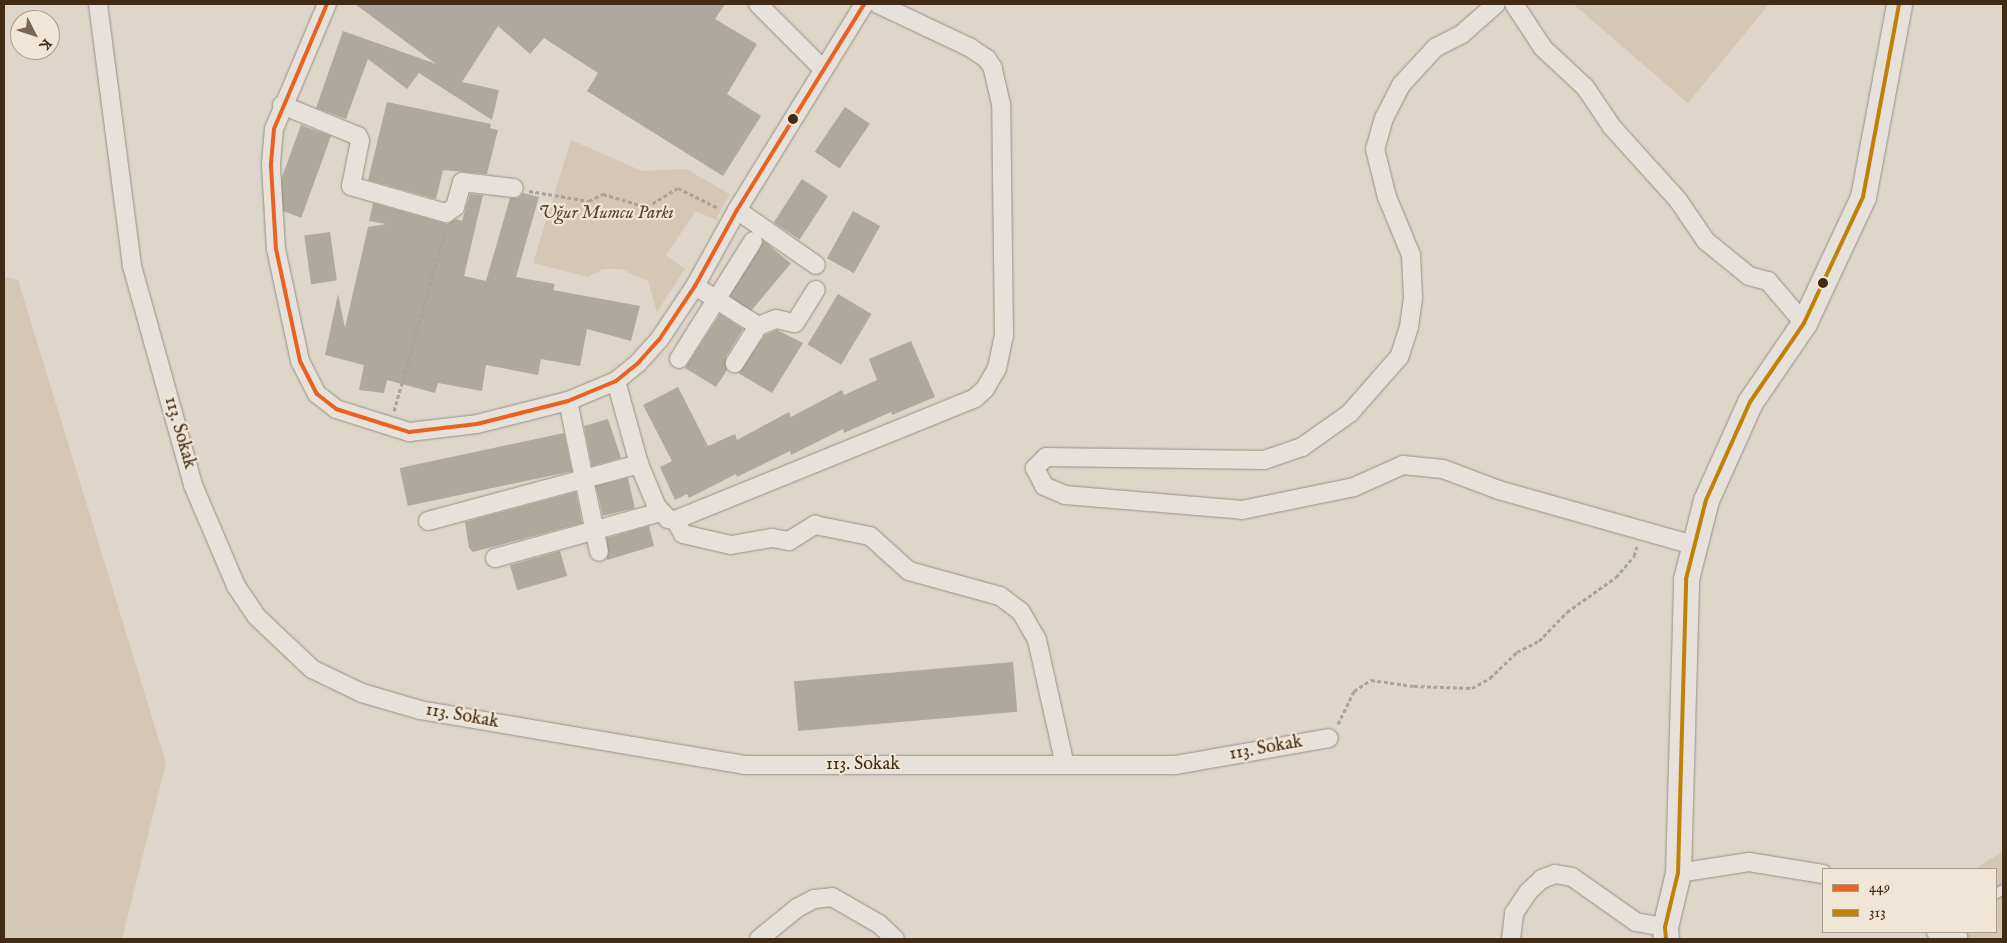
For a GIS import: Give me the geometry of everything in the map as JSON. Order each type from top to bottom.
[{"type":"street","name":"113. Sokak","points":[[98,4],[132,266],[193,485],[236,586],[256,616],[312,668],[362,694],[420,710],[744,765],[1175,765],[1329,738]]},
{"type":"street","points":[[327,4],[282,105],[274,129],[271,166],[276,249],[300,361],[317,394],[336,409],[389,429],[409,432],[477,424],[568,401],[616,381],[659,340],[695,286],[735,214],[864,4]]},
{"type":"street","points":[[758,4],[823,69]]},
{"type":"street","points":[[494,558],[594,531],[668,516],[975,398],[985,389],[997,368],[1004,327],[1001,104],[993,68],[987,59],[969,47],[878,4]]},
{"type":"street","points":[[1496,4],[1462,34],[1436,47],[1401,85],[1384,118],[1375,149],[1387,197],[1412,255],[1413,298],[1409,327],[1399,357],[1350,413],[1302,446],[1264,460],[1046,457],[1035,468],[1044,486],[1065,495],[1242,510],[1354,488],[1403,465],[1443,469],[1499,490],[1643,529],[1694,545]]},
{"type":"street","points":[[1514,4],[1543,48],[1585,87],[1612,127],[1678,200],[1706,241],[1749,276],[1768,281],[1804,323]]},
{"type":"street","points":[[1511,939],[1514,913],[1528,892],[1542,879],[1555,874],[1572,877],[1636,922],[1665,933],[1678,873],[1686,579],[1694,545],[1706,500],[1750,402],[1804,323],[1862,197],[1899,4]]},
{"type":"street","points":[[282,105],[358,136],[360,141],[352,186],[451,212],[462,182],[514,188]]},
{"type":"street","points":[[735,214],[816,265]]},
{"type":"street","points":[[679,359],[753,241]]},
{"type":"street","points":[[695,286],[758,326]]},
{"type":"street","points":[[735,364],[758,326],[776,318],[795,323],[816,290]]},
{"type":"street","points":[[616,381],[639,464],[668,516],[683,534],[731,545],[772,538],[789,541],[815,525],[870,536],[909,571],[1000,596],[1021,612],[1037,640],[1065,765]]},
{"type":"street","points":[[568,401],[599,552]]},
{"type":"street","points":[[428,521],[639,464]]},
{"type":"street","points":[[1678,873],[1749,862],[1822,874]]},
{"type":"street","points":[[759,939],[797,908],[814,899],[832,897],[879,924],[895,939]]},
{"type":"street","points":[[1942,933],[1959,936]]},
{"type":"path","points":[[514,188],[589,201],[603,194],[647,207],[678,188],[695,194],[735,214]]},
{"type":"path","points":[[389,429],[451,212]]},
{"type":"path","points":[[1329,738],[1354,691],[1370,680],[1414,686],[1472,688],[1490,678],[1517,652],[1538,640],[1567,612],[1616,577],[1634,556],[1643,529]]},
{"type":"green space","points":[[1573,4],[1769,4],[1688,103]]},
{"type":"green space","name":"Uğur Mumcu Parkı","points":[[571,140],[642,171],[686,169],[730,194],[717,217],[718,221],[696,211],[666,255],[685,269],[657,312],[648,281],[621,269],[603,269],[588,277],[533,263]]},
{"type":"green space","points":[[4,277],[18,280],[166,763],[122,939],[4,939]]},
{"type":"green space","points":[[2003,851],[2003,939],[1929,939],[1933,933],[1997,933],[1997,868],[1977,868]]},
{"type":"building","points":[[355,4],[725,4],[715,19],[757,44],[727,94],[761,116],[723,176],[587,91],[598,73],[544,38],[530,54],[498,26],[462,82],[499,90],[492,120],[419,73],[407,89],[368,59],[346,119],[316,108],[343,31],[436,64]]},
{"type":"building","points":[[387,102],[491,124],[490,128],[498,130],[487,174],[443,170],[436,199],[368,180]]},
{"type":"building","points":[[845,107],[870,124],[840,169],[815,152]]},
{"type":"building","points":[[301,125],[331,136],[301,218],[271,207]]},
{"type":"building","points":[[802,179],[828,196],[800,239],[774,223]]},
{"type":"building","points":[[523,193],[539,197],[516,277],[555,284],[553,290],[640,306],[631,341],[587,329],[580,366],[541,359],[538,375],[486,365],[482,391],[438,383],[435,393],[387,380],[384,393],[359,390],[364,365],[325,355],[338,294],[345,328],[368,227],[386,224],[369,221],[373,203],[447,224],[456,219],[462,221],[470,194],[483,195],[464,276],[486,281],[510,198],[518,198]]},
{"type":"building","points":[[853,211],[880,226],[854,273],[827,258]]},
{"type":"building","points":[[330,232],[337,281],[311,284],[304,236]]},
{"type":"building","points":[[764,241],[791,263],[750,313],[723,290]]},
{"type":"building","points":[[838,294],[871,314],[841,365],[808,345]]},
{"type":"building","points":[[720,314],[743,329],[726,357],[727,370],[716,387],[685,368]]},
{"type":"building","points":[[777,330],[803,343],[772,393],[738,373],[765,335]]},
{"type":"building","points":[[911,341],[935,397],[892,415],[891,412],[844,433],[843,429],[791,455],[790,451],[737,477],[736,474],[689,498],[687,494],[675,500],[660,467],[672,461],[643,405],[678,387],[708,446],[735,434],[737,440],[789,412],[791,417],[842,390],[844,395],[877,380],[869,359]]},
{"type":"building","points":[[608,419],[621,458],[592,466],[584,426]]},
{"type":"building","points":[[564,433],[572,471],[408,506],[400,468]]},
{"type":"building","points":[[628,478],[635,508],[603,516],[596,485]]},
{"type":"building","points":[[576,492],[582,523],[473,552],[469,548],[465,522]]},
{"type":"building","points":[[649,526],[654,546],[607,560],[607,538]]},
{"type":"building","points":[[560,551],[567,576],[517,590],[510,565]]},
{"type":"building","points":[[1013,662],[1017,712],[798,731],[794,681]]},
{"type":"transit line","name":"449","points":[[327,4],[274,129],[271,166],[276,249],[300,361],[317,394],[336,409],[409,432],[477,424],[568,401],[616,381],[638,363],[659,340],[695,286],[737,210],[864,4]]},
{"type":"transit line","name":"313","points":[[1666,939],[1665,927],[1678,873],[1686,579],[1706,500],[1750,402],[1804,323],[1863,197],[1899,4]]}]
